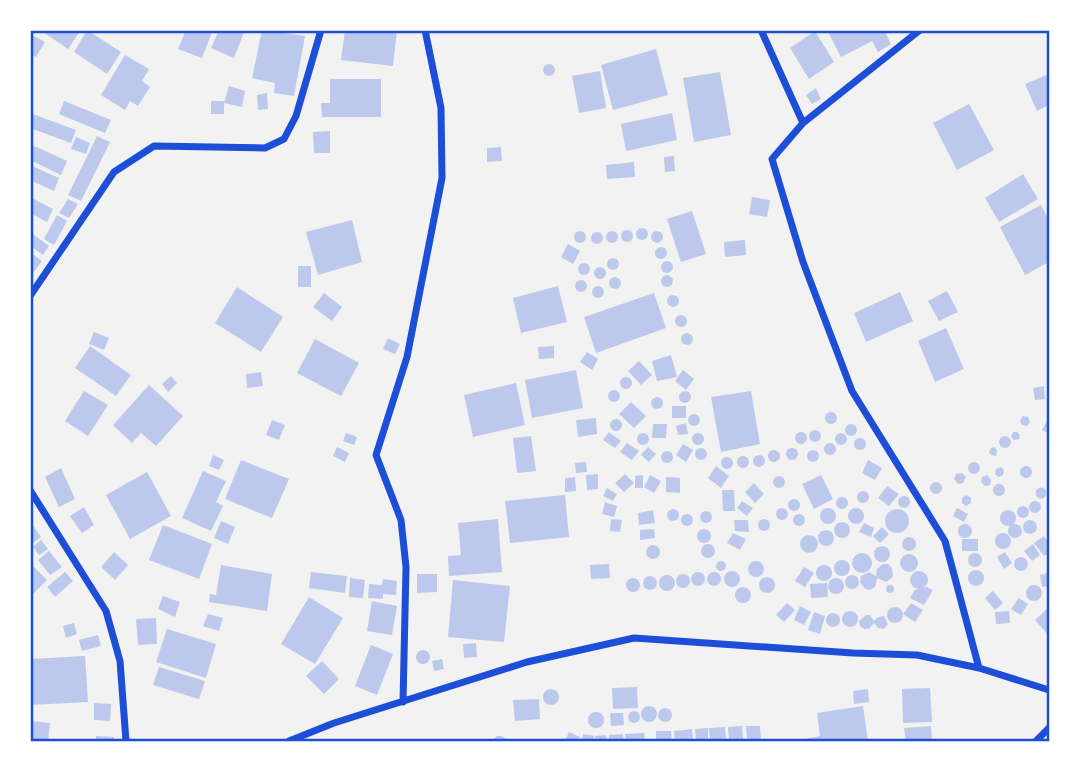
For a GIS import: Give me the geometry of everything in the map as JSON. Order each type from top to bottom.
[{"type":"street","points":[[30,296],[114,172],[154,146],[265,148],[284,139],[296,116],[321,30]]},
{"type":"street","points":[[403,702],[406,567],[404,544],[401,520],[376,455],[407,357],[442,178],[441,108],[425,30]]},
{"type":"street","points":[[761,30],[803,124]]},
{"type":"street","points":[[919,30],[803,124],[772,159],[803,262],[852,391],[945,541],[979,668]]},
{"type":"street","points":[[30,490],[106,611],[120,661],[126,741]]},
{"type":"street","points":[[289,741],[334,723],[527,662],[634,638],[917,655],[979,668],[1049,690]]},
{"type":"street","points":[[1036,741],[1049,728]]},
{"type":"building","points":[[40,30],[81,30],[68,49]]},
{"type":"building","points":[[87,30],[121,52],[107,74],[74,52]]},
{"type":"building","points":[[186,30],[212,32],[202,58],[178,49]]},
{"type":"building","points":[[219,30],[245,30],[234,58],[211,48]]},
{"type":"building","points":[[262,30],[305,36],[294,96],[274,93],[275,83],[252,78]]},
{"type":"building","points":[[345,30],[397,30],[393,66],[341,60]]},
{"type":"building","points":[[827,30],[884,30],[891,44],[878,52],[872,41],[841,57]]},
{"type":"building","points":[[815,31],[834,62],[809,79],[790,48]]},
{"type":"building","points":[[30,34],[45,42],[36,57],[30,54]]},
{"type":"building","points":[[656,49],[668,95],[613,110],[601,65]]},
{"type":"building","points":[[125,55],[149,69],[142,81],[150,87],[138,106],[130,101],[125,110],[101,95]]},
{"type":"building","points":[[549,64],[555,70],[549,76],[543,70]]},
{"type":"building","points":[[600,71],[606,108],[579,113],[572,76]]},
{"type":"building","points":[[720,72],[731,135],[694,142],[683,78]]},
{"type":"building","points":[[1049,74],[1049,105],[1037,111],[1025,84]]},
{"type":"building","points":[[330,79],[381,79],[381,117],[322,117],[321,103],[330,103]]},
{"type":"building","points":[[229,86],[245,91],[242,107],[224,103]]},
{"type":"building","points":[[816,88],[821,99],[812,104],[806,95]]},
{"type":"building","points":[[267,93],[268,109],[258,110],[257,95]]},
{"type":"building","points":[[64,101],[111,120],[105,133],[59,114]]},
{"type":"building","points":[[211,101],[224,101],[224,114],[211,114]]},
{"type":"building","points":[[969,104],[994,150],[957,170],[933,123]]},
{"type":"building","points":[[30,113],[76,130],[71,143],[30,128]]},
{"type":"building","points":[[672,113],[677,140],[626,151],[621,124]]},
{"type":"building","points":[[330,131],[330,153],[314,153],[313,132]]},
{"type":"building","points":[[97,136],[110,142],[81,201],[68,195]]},
{"type":"building","points":[[76,137],[90,143],[86,154],[71,149]]},
{"type":"building","points":[[30,144],[67,161],[61,175],[30,160]]},
{"type":"building","points":[[501,147],[502,161],[487,162],[487,148]]},
{"type":"building","points":[[674,156],[675,171],[665,172],[664,157]]},
{"type":"building","points":[[634,162],[635,177],[607,179],[606,165]]},
{"type":"building","points":[[30,165],[59,178],[54,191],[30,180]]},
{"type":"building","points":[[1023,174],[1038,199],[999,222],[985,198]]},
{"type":"building","points":[[30,197],[53,209],[47,222],[30,213]]},
{"type":"building","points":[[752,197],[770,200],[767,217],[749,214]]},
{"type":"building","points":[[68,199],[78,204],[69,218],[59,213]]},
{"type":"building","points":[[1041,205],[1049,220],[1049,262],[1025,275],[1000,227]]},
{"type":"building","points":[[692,211],[706,254],[681,262],[667,219]]},
{"type":"building","points":[[57,215],[67,221],[54,245],[44,239]]},
{"type":"building","points":[[352,220],[362,262],[318,275],[306,232]]},
{"type":"building","points":[[642,228],[648,234],[642,240],[636,234]]},
{"type":"building","points":[[627,230],[633,236],[627,242],[621,236]]},
{"type":"building","points":[[580,231],[586,237],[580,243],[574,237]]},
{"type":"building","points":[[612,231],[618,237],[612,243],[606,237]]},
{"type":"building","points":[[657,231],[663,237],[657,243],[651,237]]},
{"type":"building","points":[[30,232],[49,246],[43,255],[30,246]]},
{"type":"building","points":[[597,232],[603,238],[597,244],[591,238]]},
{"type":"building","points":[[745,240],[746,255],[725,257],[724,242]]},
{"type":"building","points":[[568,244],[580,251],[573,264],[561,257]]},
{"type":"building","points":[[661,247],[667,253],[661,259],[655,253]]},
{"type":"building","points":[[30,252],[42,261],[30,277]]},
{"type":"building","points":[[613,258],[619,264],[613,270],[607,264]]},
{"type":"building","points":[[667,261],[673,267],[667,273],[661,267]]},
{"type":"building","points":[[584,263],[590,269],[584,275],[578,269]]},
{"type":"building","points":[[298,266],[311,266],[311,287],[298,287]]},
{"type":"building","points":[[600,267],[606,273],[600,279],[594,273]]},
{"type":"building","points":[[667,275],[673,281],[667,287],[661,281]]},
{"type":"building","points":[[615,277],[621,283],[615,289],[609,283]]},
{"type":"building","points":[[581,280],[587,286],[581,292],[575,286]]},
{"type":"building","points":[[558,286],[567,322],[521,333],[513,298]]},
{"type":"building","points":[[598,286],[604,292],[598,298],[592,292]]},
{"type":"building","points":[[237,287],[283,317],[261,352],[215,323]]},
{"type":"building","points":[[947,291],[958,312],[939,321],[928,301]]},
{"type":"building","points":[[900,292],[913,321],[866,342],[854,313]]},
{"type":"building","points":[[324,293],[342,307],[332,321],[313,307]]},
{"type":"building","points":[[654,293],[666,328],[596,353],[584,317]]},
{"type":"building","points":[[673,295],[679,301],[673,307],[667,301]]},
{"type":"building","points":[[681,315],[687,321],[681,327],[675,321]]},
{"type":"building","points":[[946,328],[964,369],[935,382],[918,341]]},
{"type":"building","points":[[94,332],[109,338],[104,350],[89,344]]},
{"type":"building","points":[[687,333],[693,339],[687,345],[681,339]]},
{"type":"building","points":[[388,338],[400,344],[395,354],[383,349]]},
{"type":"building","points":[[315,339],[359,363],[341,396],[297,373]]},
{"type":"building","points":[[90,346],[131,375],[116,396],[75,368]]},
{"type":"building","points":[[554,346],[554,358],[539,359],[538,347]]},
{"type":"building","points":[[587,352],[598,359],[592,370],[580,362]]},
{"type":"building","points":[[671,355],[677,377],[657,381],[652,361]]},
{"type":"building","points":[[639,361],[652,375],[641,385],[628,371]]},
{"type":"building","points":[[576,370],[583,408],[532,418],[525,380]]},
{"type":"building","points":[[683,370],[694,379],[686,390],[675,381]]},
{"type":"building","points":[[261,372],[263,386],[247,388],[246,374]]},
{"type":"building","points":[[171,376],[177,383],[168,392],[162,384]]},
{"type":"building","points":[[626,377],[632,383],[626,389],[620,383]]},
{"type":"building","points":[[516,383],[525,425],[473,437],[464,395]]},
{"type":"building","points":[[149,385],[183,416],[156,446],[141,433],[132,443],[113,425]]},
{"type":"building","points":[[1044,386],[1045,399],[1035,400],[1033,388]]},
{"type":"building","points":[[614,390],[620,396],[614,402],[608,396]]},
{"type":"building","points":[[84,391],[108,405],[88,436],[65,421]]},
{"type":"building","points":[[685,391],[691,397],[685,403],[679,397]]},
{"type":"building","points":[[751,391],[760,444],[721,452],[711,397]]},
{"type":"building","points":[[657,397],[663,403],[657,409],[651,403]]},
{"type":"building","points":[[631,402],[646,416],[634,428],[619,414]]},
{"type":"building","points":[[672,406],[686,406],[686,418],[672,418]]},
{"type":"building","points":[[831,412],[837,418],[831,424],[825,418]]},
{"type":"building","points":[[694,414],[700,420],[694,426],[688,420]]},
{"type":"building","points":[[1023,416],[1028,417],[1030,422],[1027,426],[1020,421]]},
{"type":"building","points":[[596,418],[597,434],[578,437],[576,420]]},
{"type":"building","points":[[616,419],[622,425],[616,431],[610,425]]},
{"type":"building","points":[[272,420],[285,425],[279,440],[266,435]]},
{"type":"building","points":[[1047,421],[1049,423],[1049,434],[1042,430]]},
{"type":"building","points":[[686,423],[688,434],[678,435],[676,426]]},
{"type":"building","points":[[653,424],[667,424],[666,438],[652,438]]},
{"type":"building","points":[[851,424],[857,430],[851,436],[845,430]]},
{"type":"building","points":[[815,430],[821,436],[815,442],[809,436]]},
{"type":"building","points":[[609,432],[621,441],[615,448],[603,440]]},
{"type":"building","points":[[801,432],[807,438],[801,444],[795,438]]},
{"type":"building","points":[[1013,432],[1020,435],[1019,439],[1014,440],[1011,437]]},
{"type":"building","points":[[346,433],[357,437],[354,445],[343,441]]},
{"type":"building","points":[[643,433],[649,439],[643,445],[637,439]]},
{"type":"building","points":[[698,433],[704,439],[698,445],[692,439]]},
{"type":"building","points":[[841,433],[847,439],[841,445],[835,439]]},
{"type":"building","points":[[531,436],[536,471],[517,473],[513,438]]},
{"type":"building","points":[[1005,436],[1011,442],[1005,448],[999,442]]},
{"type":"building","points":[[860,438],[866,444],[860,450],[854,444]]},
{"type":"building","points":[[627,443],[639,451],[632,460],[620,452]]},
{"type":"building","points":[[830,443],[836,449],[830,455],[824,449]]},
{"type":"building","points":[[683,444],[693,450],[686,462],[676,455]]},
{"type":"building","points":[[337,447],[349,453],[345,462],[333,456]]},
{"type":"building","points":[[648,447],[656,454],[649,462],[641,455]]},
{"type":"building","points":[[995,447],[997,451],[996,456],[989,452]]},
{"type":"building","points":[[701,448],[707,454],[701,460],[695,454]]},
{"type":"building","points":[[792,448],[798,454],[792,460],[786,454]]},
{"type":"building","points":[[774,450],[780,456],[774,462],[768,456]]},
{"type":"building","points":[[813,450],[819,456],[813,462],[807,456]]},
{"type":"building","points":[[667,451],[673,457],[667,463],[661,457]]},
{"type":"building","points":[[213,455],[224,460],[219,470],[209,466]]},
{"type":"building","points":[[759,455],[765,461],[759,467],[753,461]]},
{"type":"building","points":[[743,456],[749,462],[743,468],[737,462]]},
{"type":"building","points":[[727,457],[733,463],[727,469],[721,463]]},
{"type":"building","points":[[241,460],[289,479],[272,518],[225,499]]},
{"type":"building","points":[[868,460],[882,468],[875,480],[862,473]]},
{"type":"building","points":[[586,462],[587,472],[576,473],[575,463]]},
{"type":"building","points":[[974,462],[980,468],[974,474],[968,468]]},
{"type":"building","points":[[716,466],[729,476],[721,488],[708,478]]},
{"type":"building","points":[[1026,466],[1032,472],[1026,478],[1020,472]]},
{"type":"building","points":[[1001,467],[1004,470],[1003,475],[999,477],[995,474],[996,469]]},
{"type":"building","points":[[61,468],[75,499],[59,507],[45,477]]},
{"type":"building","points":[[203,471],[226,481],[216,502],[223,506],[211,531],[182,518]]},
{"type":"building","points":[[147,472],[171,516],[130,539],[106,495]]},
{"type":"building","points":[[962,473],[966,477],[963,483],[958,484],[954,479],[956,474]]},
{"type":"building","points":[[598,474],[598,489],[587,490],[586,475]]},
{"type":"building","points":[[625,474],[634,483],[624,492],[615,483]]},
{"type":"building","points":[[643,475],[643,488],[635,488],[635,476]]},
{"type":"building","points":[[650,475],[661,481],[654,493],[644,487]]},
{"type":"building","points":[[821,475],[833,499],[814,509],[802,484]]},
{"type":"building","points":[[987,475],[991,480],[990,485],[985,486],[981,482],[982,477]]},
{"type":"building","points":[[779,476],[785,482],[779,488],[773,482]]},
{"type":"building","points":[[575,477],[576,491],[565,492],[565,478]]},
{"type":"building","points":[[666,477],[680,478],[680,493],[666,492]]},
{"type":"building","points":[[936,482],[942,488],[936,494],[930,488]]},
{"type":"building","points":[[754,483],[764,494],[755,503],[745,492]]},
{"type":"building","points":[[999,484],[1005,490],[999,496],[993,490]]},
{"type":"building","points":[[887,486],[899,494],[889,506],[878,498]]},
{"type":"building","points":[[1041,487],[1047,493],[1041,499],[1035,493]]},
{"type":"building","points":[[607,488],[617,494],[613,501],[603,496]]},
{"type":"building","points":[[722,490],[734,490],[735,511],[723,511]]},
{"type":"building","points":[[863,491],[869,497],[863,503],[857,497]]},
{"type":"building","points":[[565,495],[569,537],[510,543],[505,501]]},
{"type":"building","points":[[966,495],[971,498],[971,503],[966,506],[962,503],[962,498]]},
{"type":"building","points":[[904,496],[910,502],[904,508],[898,502]]},
{"type":"building","points":[[842,497],[848,503],[842,509],[836,503]]},
{"type":"building","points":[[794,499],[800,505],[794,511],[788,505]]},
{"type":"building","points":[[742,501],[753,508],[747,516],[737,508]]},
{"type":"building","points":[[1035,501],[1041,507],[1035,513],[1029,507]]},
{"type":"building","points":[[605,502],[617,506],[614,517],[602,514]]},
{"type":"building","points":[[1023,506],[1029,512],[1023,518],[1017,512]]},
{"type":"building","points":[[84,507],[94,525],[82,533],[70,516]]},
{"type":"building","points":[[782,508],[788,514],[782,520],[776,514]]},
{"type":"building","points":[[825,508],[831,508],[836,516],[834,522],[825,524],[820,519],[820,513]]},
{"type":"building","points":[[853,508],[859,508],[864,516],[862,522],[853,524],[848,519],[848,513]]},
{"type":"building","points":[[957,508],[968,514],[964,522],[953,516]]},
{"type":"building","points":[[673,509],[679,515],[673,521],[667,515]]},
{"type":"building","points":[[897,509],[908,516],[909,521],[902,532],[897,533],[886,526],[885,521],[892,510]]},
{"type":"building","points":[[653,510],[655,523],[639,525],[638,513]]},
{"type":"building","points":[[1008,510],[1014,512],[1014,524],[1008,526],[1002,524],[1000,518],[1002,512]]},
{"type":"building","points":[[706,511],[712,517],[706,523],[700,517]]},
{"type":"building","points":[[687,514],[693,520],[687,526],[681,520]]},
{"type":"building","points":[[799,514],[805,520],[799,526],[793,520]]},
{"type":"building","points":[[498,519],[502,572],[449,576],[448,556],[461,555],[458,523]]},
{"type":"building","points":[[611,519],[622,520],[620,532],[610,531]]},
{"type":"building","points":[[764,519],[770,525],[764,531],[758,525]]},
{"type":"building","points":[[734,520],[748,520],[749,532],[735,531]]},
{"type":"building","points":[[1030,520],[1035,522],[1035,532],[1030,534],[1025,532],[1023,527],[1025,522]]},
{"type":"building","points":[[30,521],[41,537],[30,545]]},
{"type":"building","points":[[221,521],[235,527],[228,544],[214,538]]},
{"type":"building","points":[[839,522],[845,522],[850,530],[848,536],[839,538],[834,533],[834,527]]},
{"type":"building","points":[[864,523],[874,528],[871,537],[859,532]]},
{"type":"building","points":[[965,524],[970,526],[970,536],[965,538],[960,536],[958,531],[960,526]]},
{"type":"building","points":[[1015,524],[1020,526],[1020,536],[1015,538],[1010,536],[1008,531],[1010,526]]},
{"type":"building","points":[[163,525],[212,544],[199,579],[149,560]]},
{"type":"building","points":[[882,527],[889,534],[880,543],[873,536]]},
{"type":"building","points":[[654,529],[655,538],[640,540],[640,530]]},
{"type":"building","points":[[704,529],[709,531],[709,541],[704,543],[699,541],[697,536],[699,531]]},
{"type":"building","points":[[823,530],[829,530],[834,538],[832,544],[823,546],[818,541],[818,535]]},
{"type":"building","points":[[733,533],[746,539],[740,550],[727,543]]},
{"type":"building","points":[[1003,533],[1011,541],[1003,549],[995,541]]},
{"type":"building","points":[[809,535],[815,538],[818,544],[815,550],[809,553],[803,550],[800,544],[803,538]]},
{"type":"building","points":[[1044,536],[1049,544],[1049,553],[1044,556],[1034,543]]},
{"type":"building","points":[[906,537],[912,537],[916,544],[912,551],[906,551],[902,547],[902,541]]},
{"type":"building","points":[[962,539],[978,539],[978,551],[962,551]]},
{"type":"building","points":[[41,540],[48,549],[39,555],[33,547]]},
{"type":"building","points":[[705,544],[711,544],[715,551],[711,558],[705,558],[701,554],[701,548]]},
{"type":"building","points":[[1033,544],[1040,555],[1032,561],[1024,551]]},
{"type":"building","points":[[650,545],[656,545],[660,552],[656,559],[650,559],[646,555],[646,549]]},
{"type":"building","points":[[882,546],[890,554],[882,562],[874,554]]},
{"type":"building","points":[[49,551],[62,567],[50,575],[38,560]]},
{"type":"building","points":[[114,552],[128,565],[115,580],[101,567]]},
{"type":"building","points":[[1005,552],[1012,563],[1004,569],[997,557]]},
{"type":"building","points":[[862,553],[869,556],[872,563],[869,570],[862,573],[855,570],[852,563],[855,556]]},
{"type":"building","points":[[972,553],[978,553],[982,560],[978,567],[972,567],[968,563],[968,557]]},
{"type":"building","points":[[909,554],[915,557],[918,563],[915,569],[909,572],[903,569],[900,563],[903,557]]},
{"type":"building","points":[[1021,557],[1026,559],[1026,569],[1021,571],[1016,569],[1014,564],[1016,559]]},
{"type":"building","points":[[839,560],[845,560],[850,568],[848,574],[839,576],[834,571],[834,565]]},
{"type":"building","points":[[721,561],[726,566],[721,571],[716,566]]},
{"type":"building","points":[[756,561],[762,563],[762,575],[756,577],[750,575],[748,569],[750,563]]},
{"type":"building","points":[[30,563],[47,580],[30,597]]},
{"type":"building","points":[[609,564],[610,578],[591,579],[590,565]]},
{"type":"building","points":[[883,564],[892,568],[893,577],[886,582],[877,578],[875,587],[865,589],[860,582],[861,576],[869,572],[876,576],[877,569]]},
{"type":"building","points":[[221,565],[272,574],[267,611],[209,602],[210,594],[216,595]]},
{"type":"building","points":[[821,565],[827,565],[832,573],[830,579],[821,581],[816,576],[816,570]]},
{"type":"building","points":[[804,567],[814,573],[805,587],[795,581]]},
{"type":"building","points":[[976,570],[984,578],[976,586],[968,578]]},
{"type":"building","points":[[729,571],[735,571],[740,579],[738,585],[729,587],[724,582],[724,576]]},
{"type":"building","points":[[919,571],[925,574],[928,580],[925,586],[919,589],[913,586],[910,580],[913,574]]},
{"type":"building","points":[[65,572],[73,581],[55,597],[47,587]]},
{"type":"building","points":[[311,572],[347,576],[345,593],[309,588]]},
{"type":"building","points":[[698,572],[703,574],[703,584],[698,586],[693,584],[691,579],[693,574]]},
{"type":"building","points":[[714,572],[719,574],[719,584],[714,586],[709,584],[707,579],[709,574]]},
{"type":"building","points":[[1048,573],[1049,586],[1042,587],[1040,575]]},
{"type":"building","points":[[417,574],[437,574],[437,592],[417,593]]},
{"type":"building","points":[[680,574],[686,574],[690,581],[686,588],[680,588],[676,584],[676,578]]},
{"type":"building","points":[[667,575],[673,577],[673,589],[667,591],[661,589],[659,583],[661,577]]},
{"type":"building","points":[[852,575],[857,577],[857,587],[852,589],[847,587],[845,582],[847,577]]},
{"type":"building","points":[[647,576],[653,576],[657,583],[653,590],[647,590],[643,586],[643,580]]},
{"type":"building","points":[[764,577],[770,577],[775,585],[773,591],[764,593],[759,588],[759,582]]},
{"type":"building","points":[[350,578],[365,580],[363,598],[349,597]]},
{"type":"building","points":[[630,578],[636,578],[640,585],[636,592],[630,592],[626,588],[626,582]]},
{"type":"building","points":[[836,578],[844,586],[836,594],[828,586]]},
{"type":"building","points":[[383,579],[397,581],[396,595],[383,594],[383,599],[368,598],[369,584],[382,585]]},
{"type":"building","points":[[453,580],[510,586],[504,642],[448,637]]},
{"type":"building","points":[[827,583],[828,597],[811,598],[810,584]]},
{"type":"building","points":[[890,585],[894,589],[890,593],[886,589]]},
{"type":"building","points":[[1034,585],[1040,587],[1040,599],[1034,601],[1028,599],[1026,593],[1028,587]]},
{"type":"building","points":[[740,587],[746,587],[751,595],[749,601],[740,603],[735,598],[735,592]]},
{"type":"building","points":[[927,587],[933,590],[924,605],[910,598],[915,590]]},
{"type":"building","points":[[993,591],[1003,603],[995,610],[985,598]]},
{"type":"building","points":[[163,596],[180,602],[175,617],[158,609]]},
{"type":"building","points":[[309,597],[343,618],[315,664],[281,644]]},
{"type":"building","points":[[1019,598],[1028,604],[1021,615],[1011,609]]},
{"type":"building","points":[[372,601],[397,606],[392,635],[367,631]]},
{"type":"building","points":[[787,603],[795,610],[784,622],[776,615]]},
{"type":"building","points":[[911,603],[923,610],[915,622],[903,614]]},
{"type":"building","points":[[800,606],[811,612],[804,625],[794,620]]},
{"type":"building","points":[[895,607],[901,609],[901,621],[895,623],[889,621],[887,615],[889,609]]},
{"type":"building","points":[[1049,607],[1049,636],[1035,620]]},
{"type":"building","points":[[847,611],[853,611],[858,619],[856,625],[847,627],[842,622],[842,616]]},
{"type":"building","points":[[1009,611],[1010,623],[996,624],[995,612]]},
{"type":"building","points":[[814,612],[825,616],[820,634],[808,630]]},
{"type":"building","points":[[833,613],[838,615],[838,625],[833,627],[828,625],[826,620],[828,615]]},
{"type":"building","points":[[208,614],[223,618],[219,631],[203,626]]},
{"type":"building","points":[[870,615],[874,621],[884,616],[888,624],[884,629],[878,628],[874,623],[869,629],[864,629],[859,621]]},
{"type":"building","points":[[156,618],[157,644],[138,645],[136,619]]},
{"type":"building","points":[[74,623],[77,634],[66,638],[63,626]]},
{"type":"building","points":[[167,629],[216,644],[206,678],[156,662]]},
{"type":"building","points":[[98,635],[101,646],[82,651],[79,640]]},
{"type":"building","points":[[476,643],[477,657],[464,658],[463,644]]},
{"type":"building","points":[[371,645],[393,654],[377,695],[355,686]]},
{"type":"building","points":[[423,650],[428,652],[428,662],[423,664],[418,662],[416,657],[418,652]]},
{"type":"building","points":[[85,656],[88,702],[30,705],[30,659]]},
{"type":"building","points":[[442,659],[444,669],[434,671],[432,661]]},
{"type":"building","points":[[322,661],[339,679],[324,694],[306,676]]},
{"type":"building","points":[[159,667],[205,681],[199,699],[153,685]]},
{"type":"building","points":[[637,687],[638,708],[613,709],[612,688]]},
{"type":"building","points":[[930,688],[932,722],[903,723],[902,689]]},
{"type":"building","points":[[548,689],[554,689],[559,697],[557,703],[548,705],[543,700],[543,694]]},
{"type":"building","points":[[868,689],[869,702],[854,704],[853,691]]},
{"type":"building","points":[[539,699],[540,719],[515,721],[513,700]]},
{"type":"building","points":[[94,703],[111,704],[110,721],[94,720]]},
{"type":"building","points":[[646,706],[652,706],[657,714],[655,720],[646,722],[641,717],[641,711]]},
{"type":"building","points":[[863,706],[868,741],[795,741],[820,736],[817,713]]},
{"type":"building","points":[[665,708],[670,710],[670,720],[665,722],[660,720],[658,715],[660,710]]},
{"type":"building","points":[[593,712],[599,712],[604,720],[602,726],[593,728],[588,723],[588,717]]},
{"type":"building","points":[[629,712],[639,712],[639,722],[629,722]]},
{"type":"building","points":[[610,713],[623,713],[624,725],[611,726]]},
{"type":"building","points":[[30,721],[50,723],[48,741],[30,741]]},
{"type":"building","points":[[742,726],[743,740],[729,741],[728,727]]},
{"type":"building","points":[[746,726],[760,726],[761,739],[747,740]]},
{"type":"building","points":[[931,726],[932,741],[906,741],[904,728]]},
{"type":"building","points":[[725,727],[726,741],[710,741],[709,728]]},
{"type":"building","points":[[708,728],[708,741],[696,741],[695,729]]},
{"type":"building","points":[[692,729],[693,741],[675,741],[674,731]]},
{"type":"building","points":[[656,731],[671,731],[672,741],[656,741]]},
{"type":"building","points":[[569,732],[580,737],[578,741],[565,741]]},
{"type":"building","points":[[644,733],[645,741],[626,741],[625,734]]},
{"type":"building","points":[[583,734],[594,736],[593,741],[582,741]]},
{"type":"building","points":[[623,734],[624,741],[609,741],[609,735]]},
{"type":"building","points":[[606,735],[607,741],[596,741],[595,736]]},
{"type":"building","points":[[96,736],[114,737],[114,741],[96,741]]},
{"type":"building","points":[[497,736],[502,736],[508,741],[492,741]]}]
